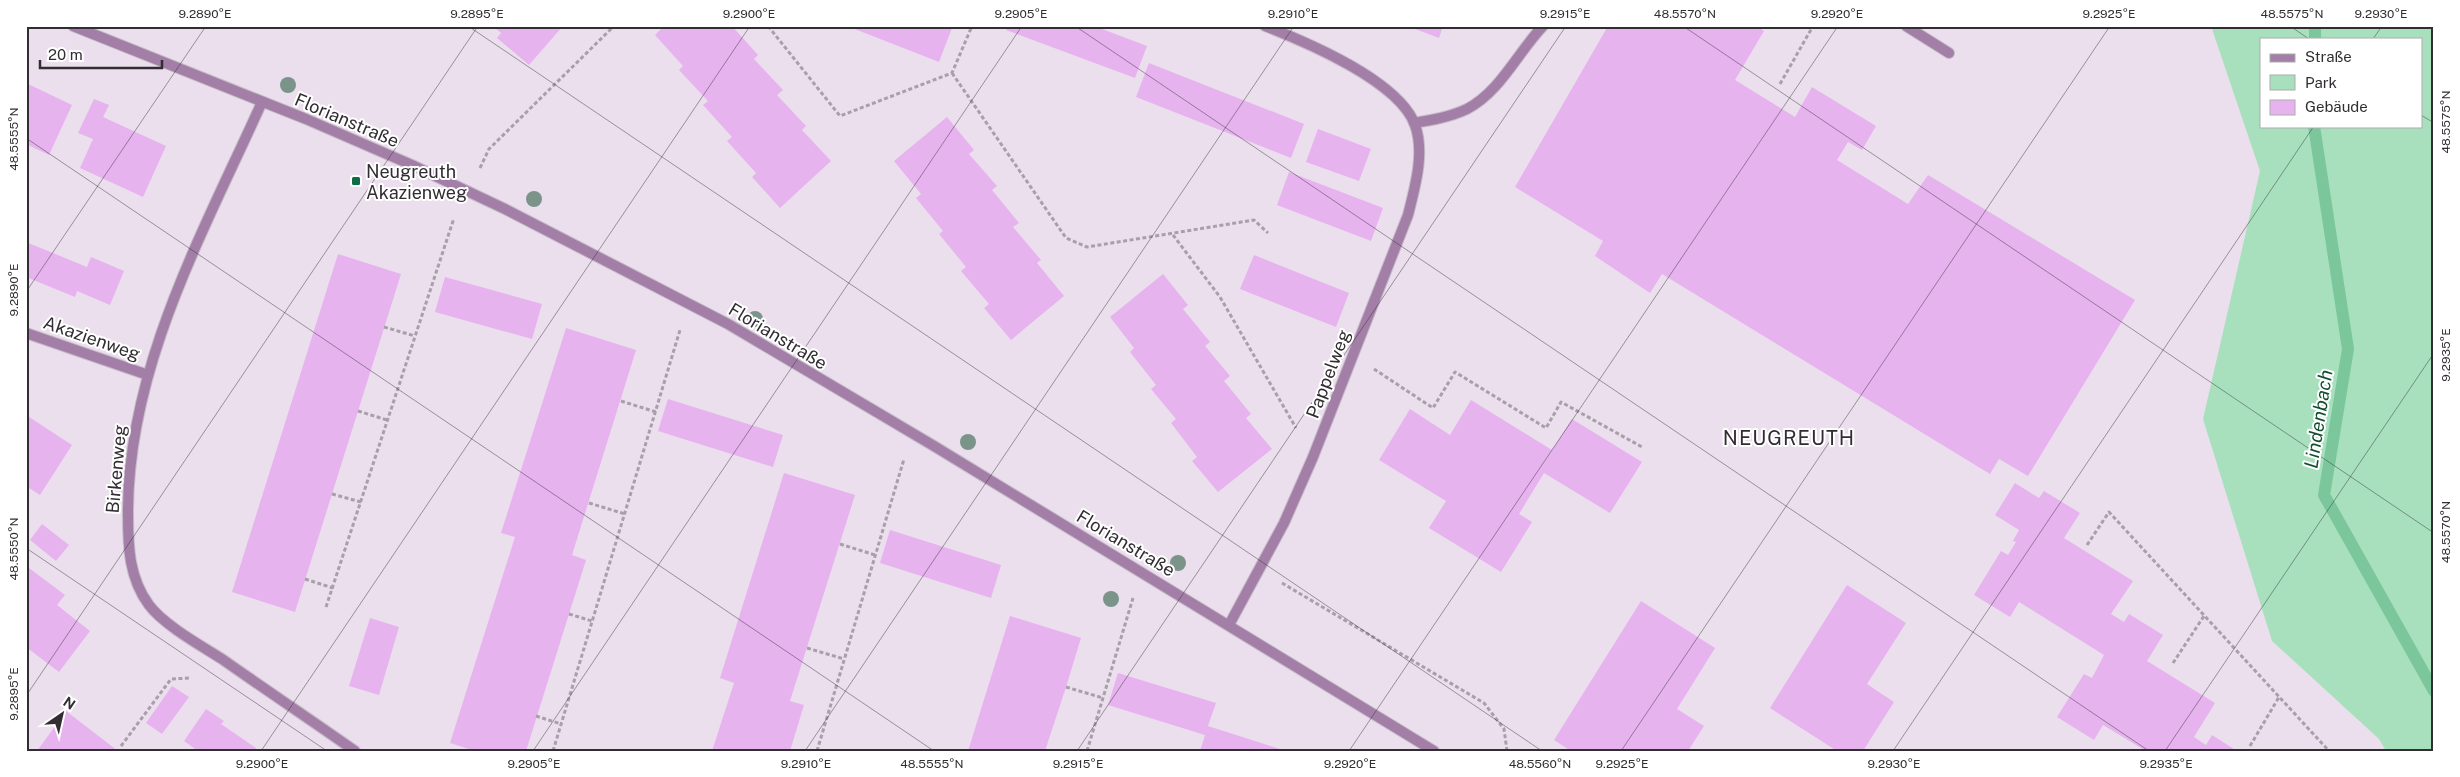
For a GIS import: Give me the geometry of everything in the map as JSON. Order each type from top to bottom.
[{"type":"street","name":"Florianstraße","points":[[73,26],[322,126],[438,177],[688,303],[912,432],[1429,749]]},
{"type":"street","name":"Pappelweg","points":[[1229,625],[1260,571],[1313,457],[1408,215],[1418,175],[1418,138],[1414,123],[1400,104],[1366,74],[1282,29],[1265,26]]},
{"type":"street","points":[[1414,123],[1447,117],[1468,108],[1483,97],[1543,26]]},
{"type":"street","points":[[1906,26],[1949,53]]},
{"type":"street","name":"Birkenweg","points":[[262,102],[180,285],[148,374],[138,418],[130,471],[128,549],[134,580],[150,606],[180,631],[355,751]]},
{"type":"street","name":"Akazienweg","points":[[26,333],[148,374]]},
{"type":"path","points":[[478,171],[489,149],[614,26]]},
{"type":"path","points":[[768,26],[840,116],[952,72],[972,26]]},
{"type":"path","points":[[1780,84],[1813,26]]},
{"type":"path","points":[[2429,26],[2434,28]]},
{"type":"path","points":[[952,72],[1066,238],[1087,247],[1173,235],[1254,220],[1268,233]]},
{"type":"path","points":[[326,607],[454,218]]},
{"type":"path","points":[[1173,235],[1220,297],[1313,457]]},
{"type":"path","points":[[553,751],[688,303]]},
{"type":"path","points":[[384,327],[415,336]]},
{"type":"path","points":[[1353,355],[1433,408],[1455,372],[1546,428],[1561,402],[1642,447]]},
{"type":"path","points":[[621,401],[656,412]]},
{"type":"path","points":[[358,411],[388,420]]},
{"type":"path","points":[[817,751],[912,432]]},
{"type":"path","points":[[332,494],[361,502]]},
{"type":"path","points":[[589,503],[625,514]]},
{"type":"path","points":[[2088,545],[2110,512],[2329,751]]},
{"type":"path","points":[[840,544],[875,554]]},
{"type":"path","points":[[1087,751],[1141,571]]},
{"type":"path","points":[[1260,571],[1378,638],[1484,704],[1504,729],[1508,751]]},
{"type":"path","points":[[305,579],[332,588]]},
{"type":"path","points":[[569,614],[592,621]]},
{"type":"path","points":[[2173,664],[2204,616]]},
{"type":"path","points":[[807,648],[844,659]]},
{"type":"path","points":[[121,746],[171,679],[190,678]]},
{"type":"path","points":[[1066,687],[1103,698]]},
{"type":"path","points":[[2250,746],[2280,697]]},
{"type":"path","points":[[536,716],[561,724]]},
{"type":"green space","points":[[2211,26],[2434,26],[2434,751],[2386,751],[2379,739],[2272,641],[2203,419],[2260,171]]},
{"type":"building","points":[[493,26],[563,26],[529,65],[497,38],[501,33]]},
{"type":"building","points":[[664,26],[732,26],[758,55],[754,59],[783,90],[777,95],[806,126],[802,130],[831,161],[780,208],[752,177],[756,173],[727,141],[732,137],[703,105],[708,101],[679,70],[683,66],[655,35]]},
{"type":"building","points":[[847,26],[947,26],[952,28],[939,62]]},
{"type":"building","points":[[1008,26],[1094,26],[1147,46],[1135,78],[1006,30]]},
{"type":"building","points":[[1407,26],[1443,26],[1439,38]]},
{"type":"building","points":[[1608,26],[1756,26],[1764,31],[1735,80],[1795,117],[1812,87],[1876,126],[1862,150],[1848,142],[1837,160],[1908,204],[1928,175],[2135,300],[2028,476],[1999,459],[1990,474],[1662,274],[1650,293],[1595,256],[1603,241],[1515,187]]},
{"type":"building","points":[[1149,63],[1304,124],[1291,158],[1136,97]]},
{"type":"building","points":[[26,83],[72,105],[49,155],[26,144]]},
{"type":"building","points":[[94,99],[109,105],[103,117],[166,146],[143,197],[80,168],[93,139],[78,133]]},
{"type":"building","points":[[947,117],[974,150],[969,154],[997,186],[992,190],[1019,223],[1013,227],[1041,260],[1037,263],[1064,296],[1011,340],[984,308],[989,304],[961,271],[966,267],[939,234],[943,231],[916,198],[921,194],[894,161]]},
{"type":"building","points":[[1318,129],[1371,149],[1359,181],[1306,162]]},
{"type":"building","points":[[1289,172],[1383,208],[1371,241],[1277,205]]},
{"type":"building","points":[[26,242],[87,267],[91,257],[124,271],[110,305],[77,291],[75,297],[26,277]]},
{"type":"building","points":[[338,254],[401,274],[295,612],[232,592]]},
{"type":"building","points":[[1254,255],[1349,293],[1336,327],[1240,289]]},
{"type":"building","points":[[1163,274],[1188,305],[1183,309],[1210,342],[1205,346],[1230,376],[1224,381],[1251,414],[1246,418],[1272,449],[1218,492],[1192,461],[1197,457],[1171,423],[1176,419],[1151,389],[1156,385],[1130,352],[1134,348],[1110,317]]},
{"type":"building","points":[[445,277],[542,304],[532,339],[435,312]]},
{"type":"building","points":[[566,328],[636,350],[572,555],[586,560],[526,751],[475,751],[450,743],[515,537],[501,533]]},
{"type":"building","points":[[668,399],[783,435],[773,467],[658,431]]},
{"type":"building","points":[[1471,400],[1552,450],[1572,419],[1642,462],[1610,513],[1544,473],[1519,514],[1532,522],[1501,572],[1429,528],[1446,501],[1379,460],[1410,409],[1450,435]]},
{"type":"building","points":[[26,415],[72,445],[40,495],[26,486]]},
{"type":"building","points":[[784,473],[855,495],[790,701],[804,705],[790,751],[712,751],[734,683],[720,678]]},
{"type":"building","points":[[2015,483],[2039,498],[2044,491],[2080,513],[2064,538],[2133,581],[2111,614],[2124,622],[2129,614],[2163,635],[2147,661],[2215,703],[2194,737],[2206,745],[2212,735],[2237,751],[2146,751],[2103,725],[2094,740],[2057,717],[2084,674],[2092,678],[2104,655],[2019,602],[2010,617],[1974,595],[2001,551],[2008,555],[2016,542],[2013,541],[2019,530],[1995,515]]},
{"type":"building","points":[[42,524],[69,545],[56,561],[30,540]]},
{"type":"building","points":[[890,530],[1001,565],[991,598],[880,563]]},
{"type":"building","points":[[29,568],[65,595],[57,605],[90,631],[59,672],[26,647],[26,572]]},
{"type":"building","points":[[1847,585],[1906,623],[1867,684],[1894,702],[1863,751],[1837,751],[1770,708]]},
{"type":"building","points":[[1641,601],[1715,648],[1677,709],[1704,726],[1688,751],[1571,751],[1554,740]]},
{"type":"building","points":[[1010,616],[1081,638],[1066,687],[1045,751],[968,751]]},
{"type":"building","points":[[370,618],[399,627],[379,695],[349,686]]},
{"type":"building","points":[[1118,673],[1216,703],[1208,726],[1286,751],[1200,751],[1205,735],[1108,705]]},
{"type":"building","points":[[172,686],[189,697],[162,734],[146,723]]},
{"type":"building","points":[[206,709],[224,721],[221,724],[256,748],[254,751],[198,751],[184,741]]},
{"type":"building","points":[[66,711],[118,751],[37,751]]},
{"type":"waterway","name":"Lindenbach","points":[[2315,26],[2315,38]]},
{"type":"waterway","name":"Lindenbach","points":[[2314,128],[2348,349],[2324,495],[2434,691]]},
{"type":"place","name":"Neugreuth Akazienweg","points":[[356,181]]},
{"type":"district","name":"NEUGREUTH","points":[[1789,438]]}]
